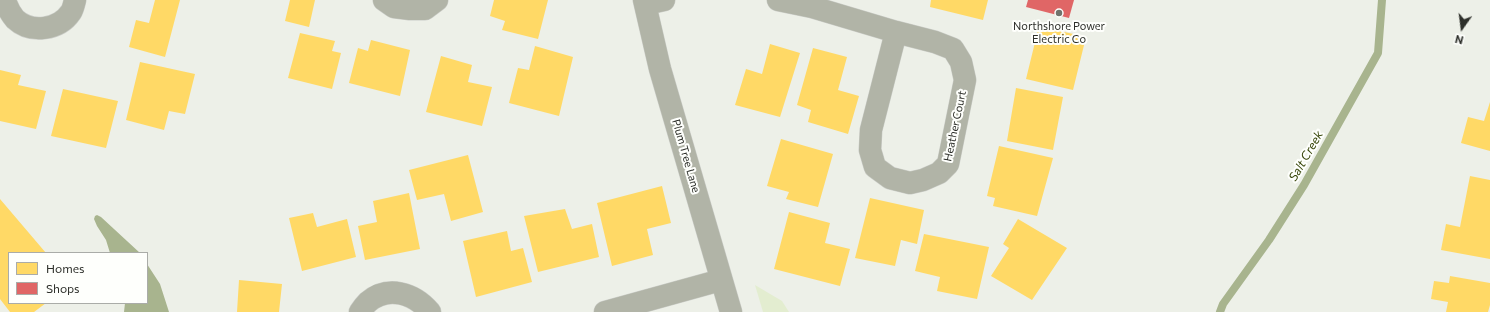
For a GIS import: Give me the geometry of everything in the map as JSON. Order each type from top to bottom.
[{"type":"street","points":[[5,0],[8,10],[16,20],[27,27],[39,29],[52,27],[63,21],[71,12],[75,0]]},
{"type":"street","points":[[384,0],[394,7],[410,9],[424,9],[437,0]]},
{"type":"street","name":"Heather Court","points":[[778,0],[812,3],[896,32],[935,42],[953,49],[961,62],[965,80],[948,164],[939,173],[923,180],[910,182],[890,178],[875,167],[870,150],[871,130],[896,32]]},
{"type":"street","name":"Plum Tree Lane","points":[[651,1],[660,68],[731,312]]},
{"type":"street","points":[[606,312],[721,280]]},
{"type":"street","points":[[360,312],[368,302],[383,294],[391,293],[405,294],[424,305],[430,312]]},
{"type":"shaded area","points":[[97,215],[101,217],[139,252],[110,252],[106,240],[94,219]]},
{"type":"shaded area","points":[[148,266],[160,284],[169,312],[124,312],[125,304],[148,304]]},
{"type":"shaded area","points":[[755,285],[782,301],[789,312],[763,312]]},
{"type":"building: Homes","points":[[155,0],[180,0],[165,57],[129,47],[136,20],[149,23]]},
{"type":"building: Homes","points":[[290,0],[315,0],[309,27],[285,21]]},
{"type":"building: Homes","points":[[494,0],[548,0],[538,39],[502,30],[505,21],[490,16]]},
{"type":"building: Homes","points":[[931,0],[988,0],[983,20],[930,7]]},
{"type":"building: Homes","points":[[1039,26],[1086,37],[1073,90],[1026,79]]},
{"type":"building: Homes","points":[[300,33],[335,41],[332,51],[341,53],[332,89],[288,78]]},
{"type":"building: Homes","points":[[371,40],[410,50],[400,96],[349,83],[358,48],[368,51]]},
{"type":"building: Homes","points":[[770,44],[800,53],[780,117],[735,105],[746,69],[762,74]]},
{"type":"building: Homes","points":[[535,46],[573,57],[559,116],[509,103],[518,68],[529,70]]},
{"type":"building: Homes","points":[[813,48],[847,57],[838,90],[859,96],[848,134],[808,122],[811,110],[797,105]]},
{"type":"building: Homes","points":[[441,56],[472,65],[468,82],[492,87],[482,126],[426,112]]},
{"type":"building: Homes","points":[[140,62],[195,74],[185,114],[169,111],[164,130],[126,120]]},
{"type":"building: Homes","points":[[0,70],[21,75],[18,85],[46,91],[36,129],[0,121]]},
{"type":"building: Homes","points":[[1016,88],[1063,97],[1053,150],[1007,141]]},
{"type":"building: Homes","points":[[63,89],[118,101],[106,148],[51,136]]},
{"type":"building: Homes","points":[[1490,102],[1490,151],[1461,143],[1468,117],[1484,121]]},
{"type":"building: Homes","points":[[781,139],[833,154],[818,207],[786,199],[789,192],[767,186]]},
{"type":"building: Homes","points":[[999,146],[1053,158],[1037,216],[993,206],[995,198],[987,196]]},
{"type":"building: Homes","points":[[468,155],[483,212],[451,221],[444,194],[417,200],[409,170]]},
{"type":"building: Homes","points":[[1470,176],[1490,180],[1490,259],[1441,250],[1446,224],[1460,227]]},
{"type":"building: Homes","points":[[662,186],[671,223],[647,229],[653,255],[612,266],[597,203]]},
{"type":"building: Homes","points":[[409,193],[420,249],[365,260],[358,226],[377,222],[373,201]]},
{"type":"building: Homes","points":[[870,198],[924,210],[917,244],[901,240],[895,266],[855,258]]},
{"type":"building: Homes","points":[[0,199],[45,252],[8,252],[8,304],[45,304],[34,312],[10,312],[0,299]]},
{"type":"building: Homes","points":[[565,209],[572,229],[592,224],[599,257],[538,272],[524,216]]},
{"type":"building: Homes","points":[[789,212],[830,223],[825,243],[850,249],[840,286],[774,269]]},
{"type":"building: Homes","points":[[313,213],[317,227],[347,219],[356,257],[302,271],[289,218]]},
{"type":"building: Homes","points":[[1018,219],[1067,248],[1032,300],[991,276],[1009,248],[1003,244]]},
{"type":"building: Homes","points":[[507,231],[511,251],[523,248],[532,282],[476,297],[463,241]]},
{"type":"building: Homes","points":[[924,234],[989,247],[977,299],[937,291],[940,277],[915,271]]},
{"type":"building: Homes","points":[[1450,276],[1490,283],[1490,305],[1488,312],[1446,312],[1448,302],[1431,299],[1434,281],[1449,283]]},
{"type":"building: Homes","points":[[239,280],[282,284],[279,312],[237,312]]},
{"type":"building: Shops","name":"Northshore Power Electric Co","points":[[1028,0],[1074,0],[1069,18],[1026,7]]},
{"type":"waterway","name":"Salt Creek","points":[[1220,312],[1223,304],[1269,240],[1304,185],[1378,53],[1382,0]]},
{"type":"place","name":"Northshore Power Electric Co","points":[[1059,13]]}]
